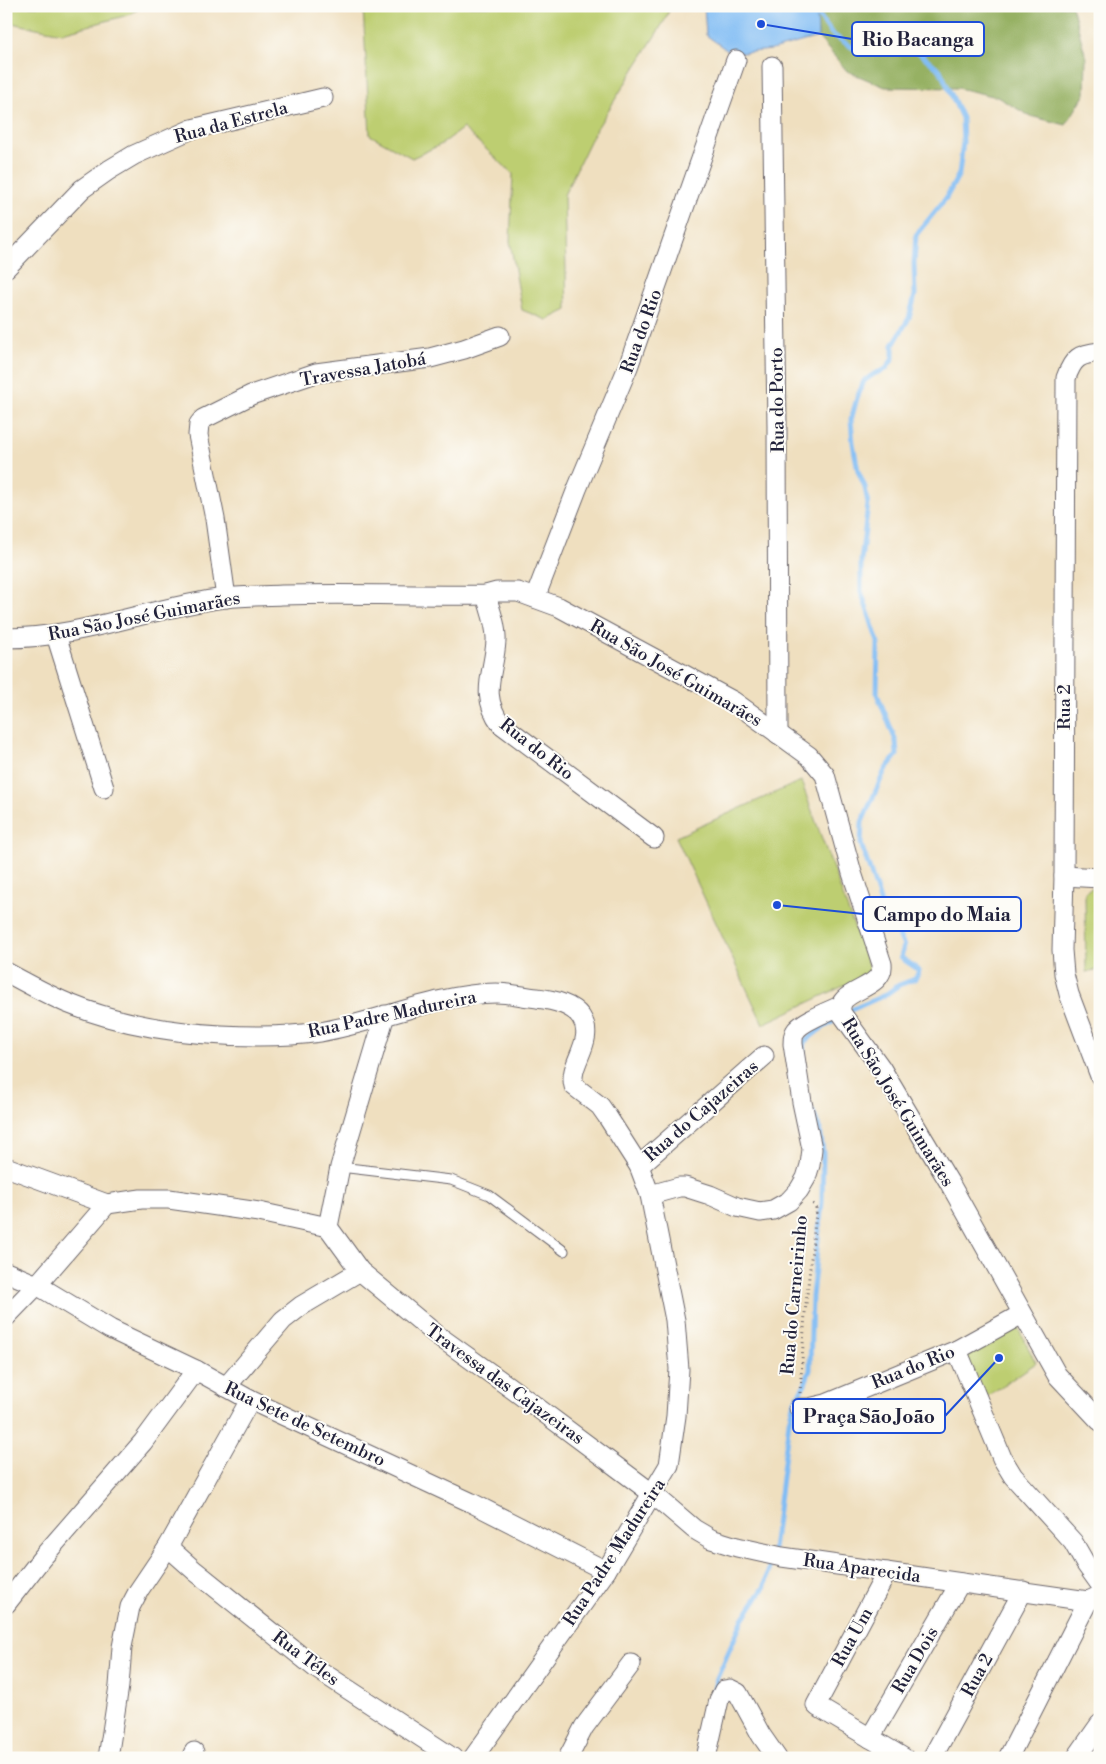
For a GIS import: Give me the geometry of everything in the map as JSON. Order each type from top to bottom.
[{"type":"street","name":"Rua do Rio","points":[[535,598],[577,489],[628,367],[736,60]]},
{"type":"street","name":"Rua do Porto","points":[[772,66],[777,426],[778,734]]},
{"type":"street","name":"Rua da Estrela","points":[[6,268],[82,189],[108,170],[134,155],[192,129],[323,98]]},
{"type":"street","name":"Travessa Jatobá","points":[[226,598],[215,520],[198,435],[199,424],[203,419],[251,395],[316,373],[430,358],[464,349],[500,336]]},
{"type":"street","name":"Rua 2","points":[[1100,352],[1084,353],[1072,364],[1066,378],[1062,950],[1064,974],[1069,994],[1100,1076]]},
{"type":"street","name":"Rua São José Guimarães","points":[[6,638],[56,635],[85,630],[148,613],[226,598],[339,594],[486,596],[497,592],[518,592],[560,607],[732,702],[809,756],[825,775],[852,873],[882,964],[882,971],[877,979],[846,997],[844,1015],[881,1068],[949,1182],[1057,1375],[1100,1421]]},
{"type":"street","name":"Rua do Rio","points":[[486,596],[496,639],[488,685],[489,700],[493,713],[501,724],[654,838]]},
{"type":"street","points":[[56,635],[104,788]]},
{"type":"street","points":[[1064,876],[1100,878]]},
{"type":"street","name":"Rua Padre Madureira","points":[[6,972],[68,1003],[123,1022],[193,1034],[261,1036],[318,1032],[471,995],[498,993],[553,1000],[571,1008],[581,1016],[585,1026],[586,1038],[575,1070],[574,1086],[600,1106],[639,1166],[650,1195],[675,1320],[679,1369],[676,1416],[669,1465],[606,1571],[473,1758]]},
{"type":"street","points":[[6,1167],[107,1204],[169,1199],[259,1212],[328,1227],[340,1167],[385,1015]]},
{"type":"street","points":[[650,1195],[679,1187],[710,1195],[737,1207],[760,1212],[773,1210],[794,1195],[806,1178],[812,1149],[800,1093],[793,1044],[794,1036],[796,1030],[804,1024],[844,1015]]},
{"type":"street","name":"Rua do Cajazeiras","points":[[639,1166],[764,1056]]},
{"type":"street","points":[[6,1317],[37,1285],[107,1204]]},
{"type":"street","name":"Travessa das Cajazeiras","points":[[328,1227],[360,1271],[437,1335],[653,1494]]},
{"type":"street","points":[[226,1387],[283,1320],[324,1292],[360,1271]]},
{"type":"street","name":"Rua Sete de Setembro","points":[[6,1272],[37,1285],[110,1329],[196,1370],[250,1400],[470,1502],[606,1571]]},
{"type":"street","name":"Rua do Rio","points":[[799,1408],[826,1404],[957,1350],[1022,1314]]},
{"type":"street","points":[[957,1350],[1002,1458],[1013,1476],[1073,1542],[1100,1584]]},
{"type":"street","points":[[6,1604],[42,1558],[143,1442],[196,1370]]},
{"type":"street","points":[[108,1758],[119,1686],[123,1640],[130,1607],[138,1590],[168,1547],[250,1400]]},
{"type":"street","name":"Rua Aparecida","points":[[653,1494],[694,1529],[711,1539],[782,1557],[960,1583],[1094,1598]]},
{"type":"street","name":"Rua Téles","points":[[168,1547],[317,1669],[452,1758]]},
{"type":"street","name":"Rua Um","points":[[870,1738],[818,1707],[817,1702],[887,1572]]},
{"type":"street","name":"Rua Dois","points":[[870,1738],[960,1583]]},
{"type":"street","name":"Rua 2","points":[[932,1758],[1023,1591]]},
{"type":"street","points":[[1008,1758],[1094,1598]]},
{"type":"street","points":[[568,1758],[584,1727],[631,1664]]},
{"type":"street","points":[[706,1758],[719,1700],[724,1690],[730,1689],[738,1694],[761,1735],[777,1758]]},
{"type":"street","points":[[1076,1758],[1100,1724]]},
{"type":"street","points":[[870,1738],[904,1758]]},
{"type":"lane","points":[[340,1167],[450,1180],[489,1195],[564,1251]]},
{"type":"path","name":"Rua do Carneirinho","points":[[794,1195],[816,1208],[805,1313],[799,1408]]},
{"type":"green space","points":[[6,6],[144,6],[128,15],[62,33],[6,22]]},
{"type":"green space","points":[[363,6],[671,6],[665,20],[594,133],[564,195],[567,310],[547,320],[522,310],[510,241],[513,174],[463,128],[442,144],[412,158],[370,135]]},
{"type":"green space","points":[[815,6],[1072,6],[1086,57],[1085,94],[1066,125],[1030,116],[997,97],[958,88],[885,87],[847,71],[818,37]]},
{"type":"green space","points":[[801,781],[871,973],[763,1024],[676,837]]},
{"type":"green space","points":[[1091,888],[1100,889],[1100,969],[1086,972],[1085,892]]},
{"type":"green space","points":[[1016,1324],[1036,1363],[983,1399],[962,1352]]},
{"type":"water","points":[[704,6],[815,6],[818,37],[772,50],[732,54],[706,35]]},
{"type":"waterway","points":[[803,1057],[804,1042],[818,1031],[853,1009],[885,995],[899,985],[915,979],[919,971],[901,957],[904,946],[898,933],[886,923],[861,844],[862,822],[885,770],[897,755],[896,741],[877,694],[878,642],[861,591],[861,561],[868,504],[865,487],[858,471],[851,420],[864,381],[886,369],[893,358],[893,345],[909,318],[915,295],[914,263],[916,235],[946,198],[959,174],[963,142],[962,118],[940,70],[911,46],[879,40],[853,48],[832,34],[812,6]]},
{"type":"waterway","points":[[773,1550],[789,1421],[794,1402],[805,1384],[810,1370],[812,1297],[822,1202],[823,1153],[820,1129],[813,1112]]},
{"type":"waterway","points":[[712,1696],[717,1678],[743,1619],[765,1586],[771,1559]]},
{"type":"waterway","points":[[699,1750],[704,1724]]},
{"type":"place","name":"Rio Bacanga","points":[[761,24]]},
{"type":"place","name":"Campo do Maia","points":[[777,905]]},
{"type":"place","name":"Praça São João","points":[[999,1358]]}]
